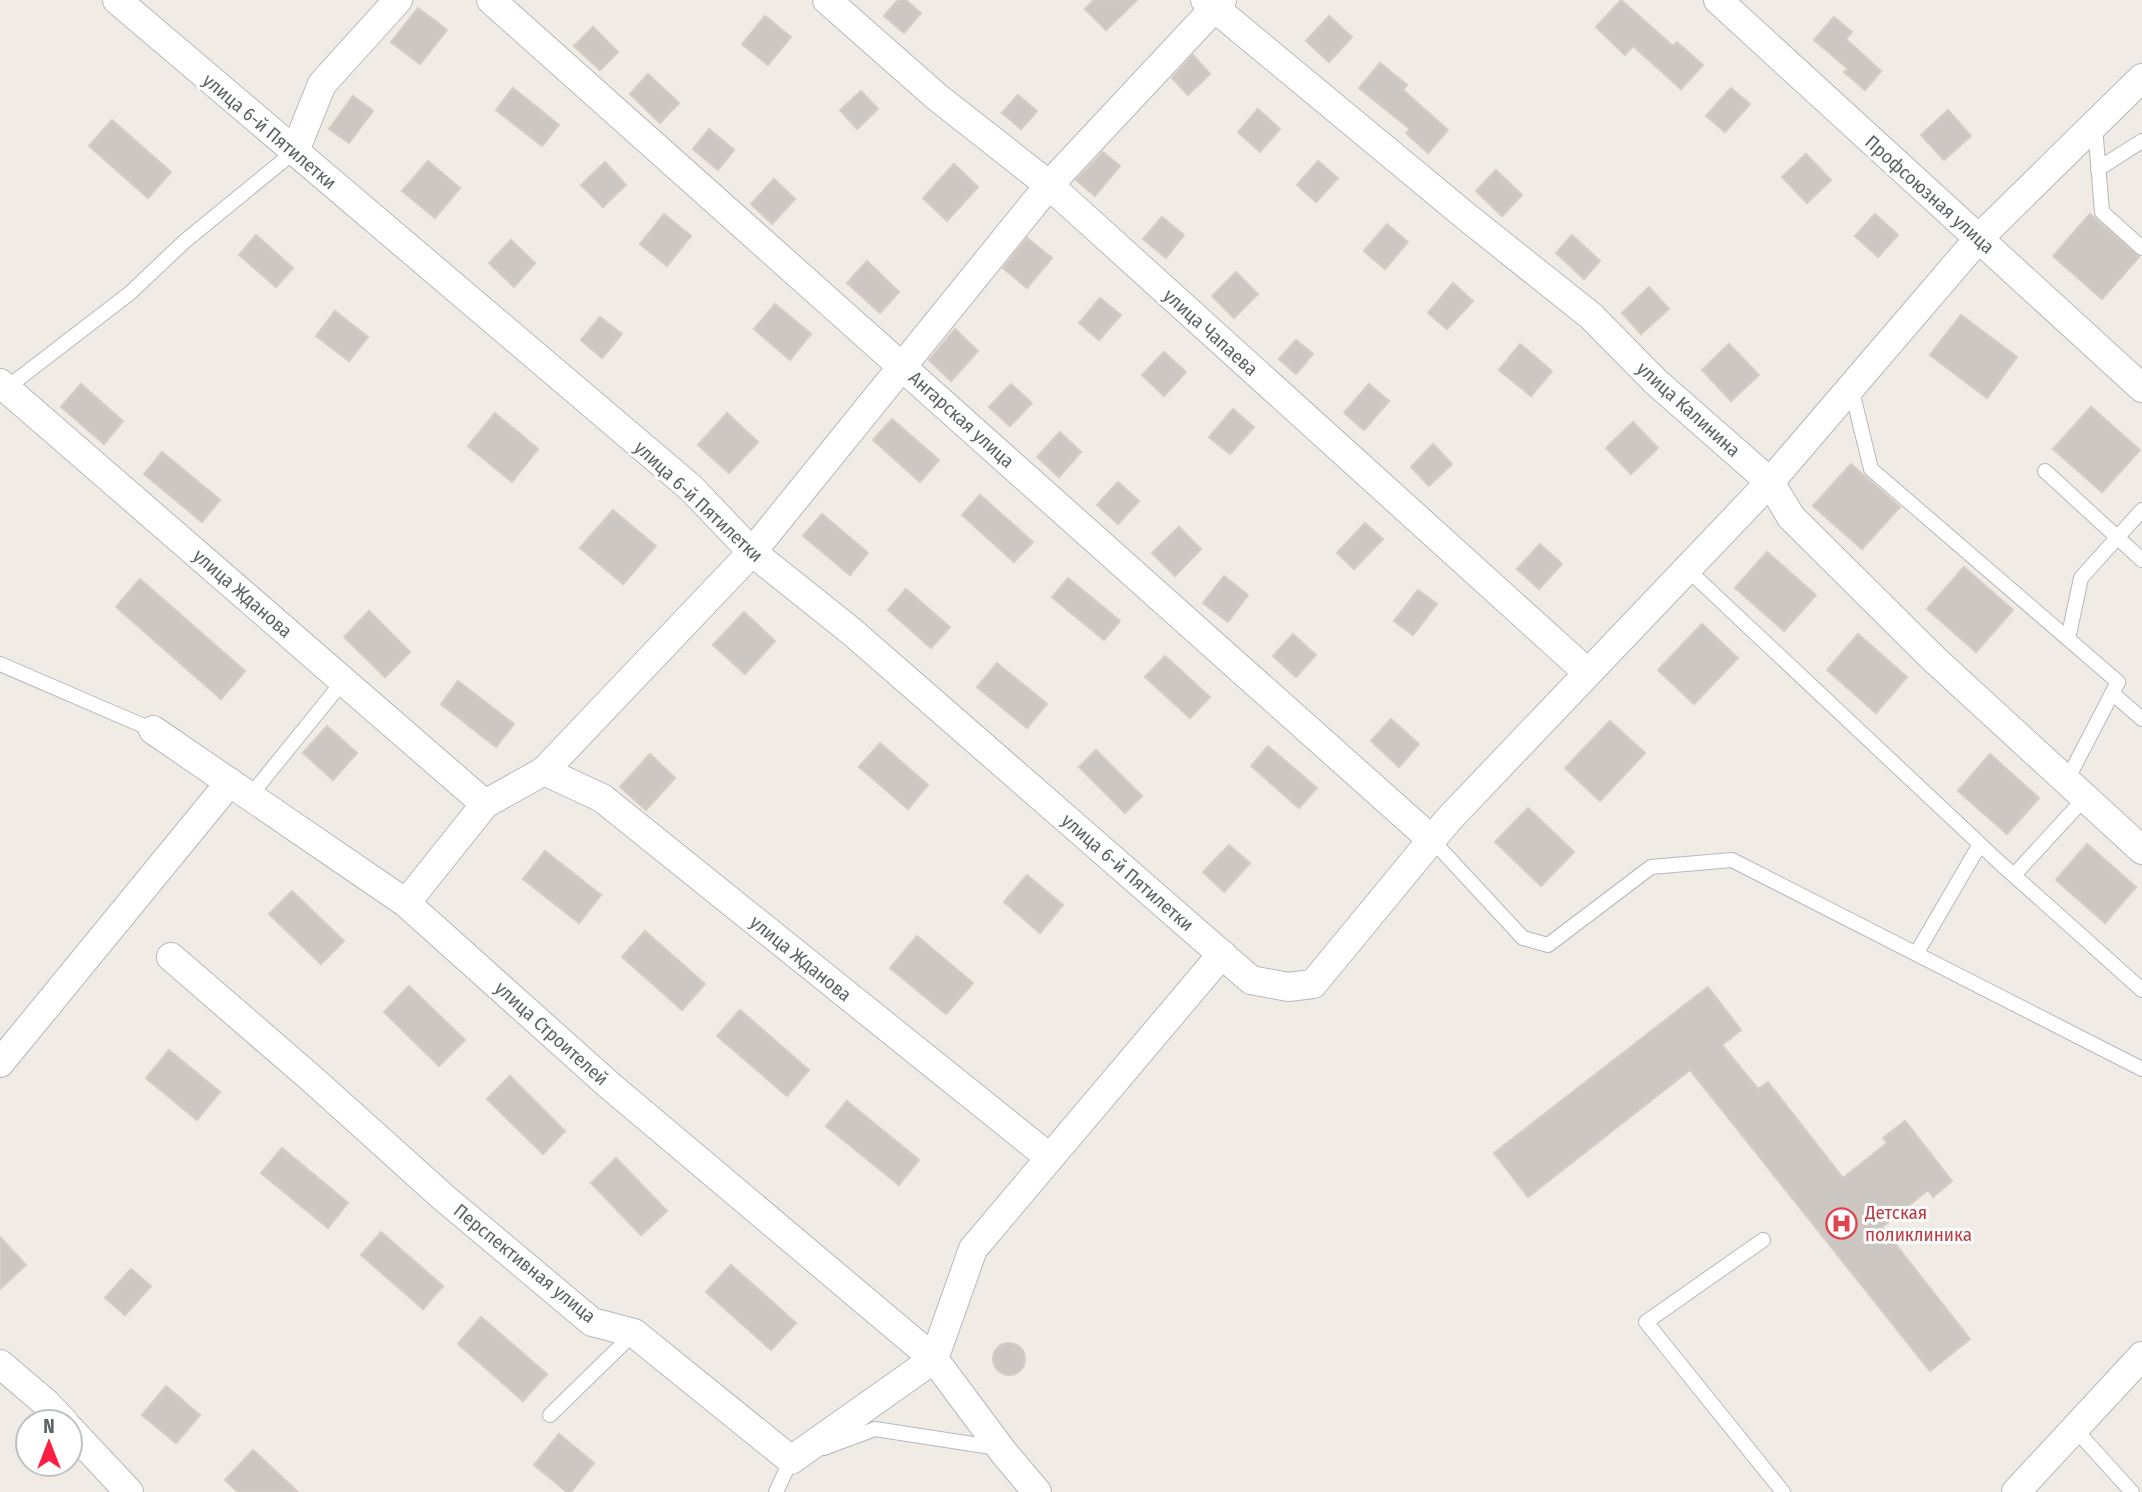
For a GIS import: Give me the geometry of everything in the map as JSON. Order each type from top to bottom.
[{"type":"street","name":"улица 6-й Пятилетки","points":[[117,0],[691,488],[752,552],[851,631],[1251,980],[1288,987],[1313,984],[1432,840]]},
{"type":"street","points":[[295,151],[322,84],[398,0]]},
{"type":"street","name":"Ангарская улица","points":[[491,0],[1432,840]]},
{"type":"street","name":"улица Чапаева","points":[[827,0],[937,97],[1049,186],[1588,673]]},
{"type":"street","name":"Профсоюзная улица","points":[[1718,0],[2142,388]]},
{"type":"street","points":[[406,903],[485,804],[544,771],[752,552],[1049,186],[1214,3]]},
{"type":"street","name":"улица Калинина","points":[[1214,3],[1541,278],[1591,316],[1656,382],[1770,482],[1791,517],[1934,659],[2142,850]]},
{"type":"street","points":[[1432,840],[1770,482],[1979,238],[2142,78]]},
{"type":"street","name":"улица Жданова","points":[[2,388],[485,804]]},
{"type":"street","name":"улица Строителей","points":[[153,730],[406,903],[609,1085],[934,1359],[1000,1448],[1037,1492]]},
{"type":"street","name":"улица Жданова","points":[[544,771],[602,797],[1050,1158]]},
{"type":"street","points":[[0,1063],[240,789]]},
{"type":"street","points":[[791,1460],[934,1359],[973,1249],[1222,954]]},
{"type":"street","name":"Перспективная улица","points":[[171,957],[443,1197],[593,1322],[634,1333],[791,1460]]},
{"type":"street","points":[[2016,1492],[2142,1356]]},
{"type":"street","points":[[0,1364],[51,1408]]},
{"type":"street","points":[[84,1444],[129,1492]]},
{"type":"lane","points":[[2095,124],[2102,212],[2142,248]]},
{"type":"lane","points":[[2098,169],[2142,141]]},
{"type":"lane","points":[[2,388],[130,293],[185,241],[295,151]]},
{"type":"lane","points":[[1852,387],[1871,469],[2118,682],[2075,791],[2014,875]]},
{"type":"lane","points":[[2045,471],[2142,560]]},
{"type":"lane","points":[[2068,639],[2081,578],[2142,510]]},
{"type":"lane","points":[[1687,569],[1980,844],[2142,990]]},
{"type":"lane","points":[[0,664],[153,730]]},
{"type":"lane","points":[[240,789],[344,681]]},
{"type":"lane","points":[[2112,693],[2142,719]]},
{"type":"lane","points":[[1432,840],[1523,938],[1548,945],[1651,867],[1732,860],[2142,1069]]},
{"type":"lane","points":[[1916,954],[1980,844]]},
{"type":"lane","points":[[1763,1240],[1646,1322],[1783,1492]]},
{"type":"lane","points":[[550,1415],[634,1333]]},
{"type":"lane","points":[[2074,1428],[2132,1492]]},
{"type":"lane","points":[[776,1492],[791,1460],[875,1429],[1000,1448]]},
{"type":"building","points":[[898,0],[906,0],[921,13],[904,33],[884,16]]},
{"type":"building","points":[[1094,0],[1137,0],[1106,30],[1085,9]]},
{"type":"building","points":[[1621,0],[1673,46],[1677,42],[1703,65],[1681,89],[1633,46],[1625,55],[1596,27]]},
{"type":"building","points":[[418,8],[447,30],[420,64],[391,42]]},
{"type":"building","points":[[765,16],[791,37],[768,65],[742,44]]},
{"type":"building","points":[[1329,16],[1352,37],[1329,62],[1306,41]]},
{"type":"building","points":[[1834,17],[1852,32],[1846,39],[1881,71],[1865,90],[1844,72],[1848,69],[1814,40]]},
{"type":"building","points":[[593,27],[618,52],[600,70],[574,46]]},
{"type":"building","points":[[1193,55],[1210,74],[1188,95],[1172,78]]},
{"type":"building","points":[[1380,63],[1407,85],[1403,90],[1448,130],[1428,153],[1406,133],[1410,129],[1359,88]]},
{"type":"building","points":[[648,74],[679,103],[660,123],[630,94]]},
{"type":"building","points":[[513,88],[559,125],[542,146],[496,110]]},
{"type":"building","points":[[1731,88],[1750,104],[1725,132],[1706,116]]},
{"type":"building","points":[[861,91],[878,109],[857,129],[840,110]]},
{"type":"building","points":[[1018,95],[1037,111],[1021,129],[1002,113]]},
{"type":"building","points":[[353,96],[373,111],[349,143],[329,129]]},
{"type":"building","points":[[1258,109],[1280,129],[1260,152],[1238,132]]},
{"type":"building","points":[[1948,110],[1971,136],[1944,160],[1921,135]]},
{"type":"building","points":[[112,120],[171,172],[148,198],[89,146]]},
{"type":"building","points":[[709,129],[734,150],[718,170],[693,149]]},
{"type":"building","points":[[1103,152],[1120,166],[1095,196],[1076,180]]},
{"type":"building","points":[[1806,154],[1831,180],[1807,203],[1782,177]]},
{"type":"building","points":[[428,161],[460,188],[435,218],[402,191]]},
{"type":"building","points":[[1318,161],[1338,178],[1316,202],[1297,185]]},
{"type":"building","points":[[605,162],[626,185],[603,207],[581,185]]},
{"type":"building","points":[[954,164],[978,187],[947,221],[923,198]]},
{"type":"building","points":[[1496,170],[1522,195],[1502,216],[1476,191]]},
{"type":"building","points":[[774,179],[795,199],[772,224],[751,204]]},
{"type":"building","points":[[664,214],[691,236],[667,266],[640,244]]},
{"type":"building","points":[[1875,214],[1898,235],[1878,257],[1855,236]]},
{"type":"building","points":[[2090,214],[2139,257],[2102,299],[2053,256]]},
{"type":"building","points":[[1162,217],[1184,235],[1166,258],[1143,239]]},
{"type":"building","points":[[1387,224],[1408,242],[1385,269],[1364,251]]},
{"type":"building","points":[[256,235],[293,268],[276,287],[239,255]]},
{"type":"building","points":[[1572,235],[1600,261],[1584,279],[1556,253]]},
{"type":"building","points":[[1027,238],[1052,258],[1027,288],[1003,268]]},
{"type":"building","points":[[511,240],[535,263],[514,287],[489,263]]},
{"type":"building","points":[[867,261],[899,292],[880,313],[847,283]]},
{"type":"building","points":[[1236,272],[1258,294],[1234,318],[1212,296]]},
{"type":"building","points":[[1453,283],[1473,301],[1447,329],[1428,313]]},
{"type":"building","points":[[1649,287],[1669,309],[1641,334],[1622,313]]},
{"type":"building","points":[[1100,298],[1121,315],[1099,340],[1079,323]]},
{"type":"building","points":[[775,304],[811,334],[790,360],[754,329]]},
{"type":"building","points":[[335,311],[368,337],[349,361],[316,336]]},
{"type":"building","points":[[1961,315],[2017,357],[1987,398],[1930,355]]},
{"type":"building","points":[[600,317],[622,334],[602,358],[581,340]]},
{"type":"building","points":[[955,329],[978,351],[951,381],[929,360]]},
{"type":"building","points":[[1296,340],[1313,354],[1296,374],[1279,359]]},
{"type":"building","points":[[1520,344],[1552,371],[1531,396],[1499,370]]},
{"type":"building","points":[[1729,344],[1759,375],[1731,401],[1702,370]]},
{"type":"building","points":[[1164,352],[1186,372],[1164,396],[1142,375]]},
{"type":"building","points":[[81,384],[123,421],[104,444],[61,407]]},
{"type":"building","points":[[1011,384],[1032,403],[1010,426],[989,407]]},
{"type":"building","points":[[1369,384],[1389,401],[1364,430],[1344,413]]},
{"type":"building","points":[[2091,407],[2140,450],[2102,492],[2053,449]]},
{"type":"building","points":[[1233,409],[1254,427],[1230,454],[1209,437]]},
{"type":"building","points":[[495,413],[538,449],[512,482],[468,446]]},
{"type":"building","points":[[727,413],[758,442],[729,473],[698,445]]},
{"type":"building","points":[[892,419],[939,460],[920,482],[873,440]]},
{"type":"building","points":[[1633,422],[1658,448],[1631,474],[1606,448]]},
{"type":"building","points":[[1060,432],[1081,452],[1059,477],[1037,457]]},
{"type":"building","points":[[1433,444],[1452,464],[1429,486],[1411,467]]},
{"type":"building","points":[[162,452],[220,500],[202,522],[144,474]]},
{"type":"building","points":[[1851,464],[1900,507],[1862,549],[1813,506]]},
{"type":"building","points":[[1118,482],[1139,501],[1118,524],[1097,505]]},
{"type":"building","points":[[980,495],[1033,542],[1014,562],[962,515]]},
{"type":"building","points":[[613,510],[656,546],[623,584],[580,548]]},
{"type":"building","points":[[822,514],[868,553],[850,575],[803,536]]},
{"type":"building","points":[[1365,523],[1383,539],[1354,569],[1337,553]]},
{"type":"building","points":[[1179,527],[1201,549],[1175,576],[1152,553]]},
{"type":"building","points":[[1540,544],[1562,564],[1539,589],[1517,569]]},
{"type":"building","points":[[1767,552],[1816,595],[1784,631],[1735,588]]},
{"type":"building","points":[[1964,567],[2013,610],[1976,652],[1927,609]]},
{"type":"building","points":[[1224,576],[1248,595],[1228,622],[1203,603]]},
{"type":"building","points":[[1068,578],[1120,621],[1104,640],[1052,597]]},
{"type":"building","points":[[140,579],[245,671],[221,699],[116,607]]},
{"type":"building","points":[[906,589],[950,627],[931,648],[888,610]]},
{"type":"building","points":[[1418,590],[1437,604],[1413,635],[1394,621]]},
{"type":"building","points":[[369,611],[410,652],[385,677],[344,637]]},
{"type":"building","points":[[744,612],[775,641],[745,674],[713,645]]},
{"type":"building","points":[[1702,624],[1738,658],[1694,704],[1658,670]]},
{"type":"building","points":[[1293,634],[1316,655],[1296,677],[1273,656]]},
{"type":"building","points":[[1858,634],[1907,677],[1876,713],[1827,670]]},
{"type":"building","points":[[1165,656],[1210,697],[1190,718],[1145,677]]},
{"type":"building","points":[[997,663],[1047,704],[1027,728],[977,687]]},
{"type":"building","points":[[458,681],[514,724],[496,747],[441,704]]},
{"type":"building","points":[[1391,719],[1419,744],[1399,767],[1371,741]]},
{"type":"building","points":[[1610,721],[1645,753],[1600,801],[1565,768]]},
{"type":"building","points":[[327,726],[357,753],[333,780],[303,753]]},
{"type":"building","points":[[880,743],[928,785],[908,809],[859,767]]},
{"type":"building","points":[[1268,746],[1317,788],[1299,808],[1251,766]]},
{"type":"building","points":[[1096,750],[1142,796],[1125,813],[1079,767]]},
{"type":"building","points":[[650,754],[675,778],[646,810],[620,787]]},
{"type":"building","points":[[1990,754],[2039,798],[2007,834],[1958,791]]},
{"type":"building","points":[[1528,808],[1574,852],[1541,886],[1495,842]]},
{"type":"building","points":[[2087,844],[2136,887],[2105,923],[2056,880]]},
{"type":"building","points":[[1229,845],[1250,863],[1224,892],[1203,872]]},
{"type":"building","points":[[545,851],[601,895],[579,923],[523,879]]},
{"type":"building","points":[[1027,875],[1063,905],[1040,933],[1004,902]]},
{"type":"building","points":[[292,891],[344,941],[321,964],[269,914]]},
{"type":"building","points":[[645,931],[705,984],[682,1010],[622,957]]},
{"type":"building","points":[[917,936],[973,983],[946,1014],[890,968]]},
{"type":"building","points":[[409,986],[465,1040],[439,1066],[384,1012]]},
{"type":"building","points":[[1708,987],[1741,1030],[1722,1045],[1758,1089],[1768,1082],[1843,1178],[1887,1143],[1883,1138],[1905,1121],[1952,1181],[1933,1197],[1928,1190],[1882,1227],[1970,1339],[1930,1371],[1690,1070],[1528,1197],[1494,1153]]},
{"type":"building","points":[[740,1010],[809,1070],[787,1096],[717,1036]]},
{"type":"building","points":[[169,1050],[220,1092],[197,1120],[146,1078]]},
{"type":"building","points":[[510,1076],[565,1131],[543,1154],[487,1099]]},
{"type":"building","points":[[847,1101],[919,1160],[899,1185],[826,1126]]},
{"type":"building","points":[[282,1148],[348,1203],[328,1228],[261,1173]]},
{"type":"building","points":[[616,1158],[667,1211],[641,1235],[591,1183]]},
{"type":"building","points":[[381,1232],[443,1286],[423,1309],[361,1255]]},
{"type":"building","points":[[0,1237],[26,1265],[0,1289]]},
{"type":"building","points":[[731,1265],[796,1323],[771,1350],[706,1292]]},
{"type":"building","points":[[131,1269],[151,1286],[125,1315],[105,1298]]},
{"type":"building","points":[[481,1317],[547,1374],[523,1401],[458,1344]]},
{"type":"building","points":[[1009,1343],[1020,1348],[1025,1359],[1020,1370],[1009,1375],[998,1370],[993,1359],[998,1348]]},
{"type":"building","points":[[166,1386],[200,1415],[176,1443],[142,1415]]},
{"type":"building","points":[[559,1434],[594,1463],[571,1492],[567,1492],[534,1465]]},
{"type":"building","points":[[253,1450],[298,1492],[238,1492],[225,1480]]},
{"type":"place","name":"Детская поликлиника","points":[[1842,1223]]}]
